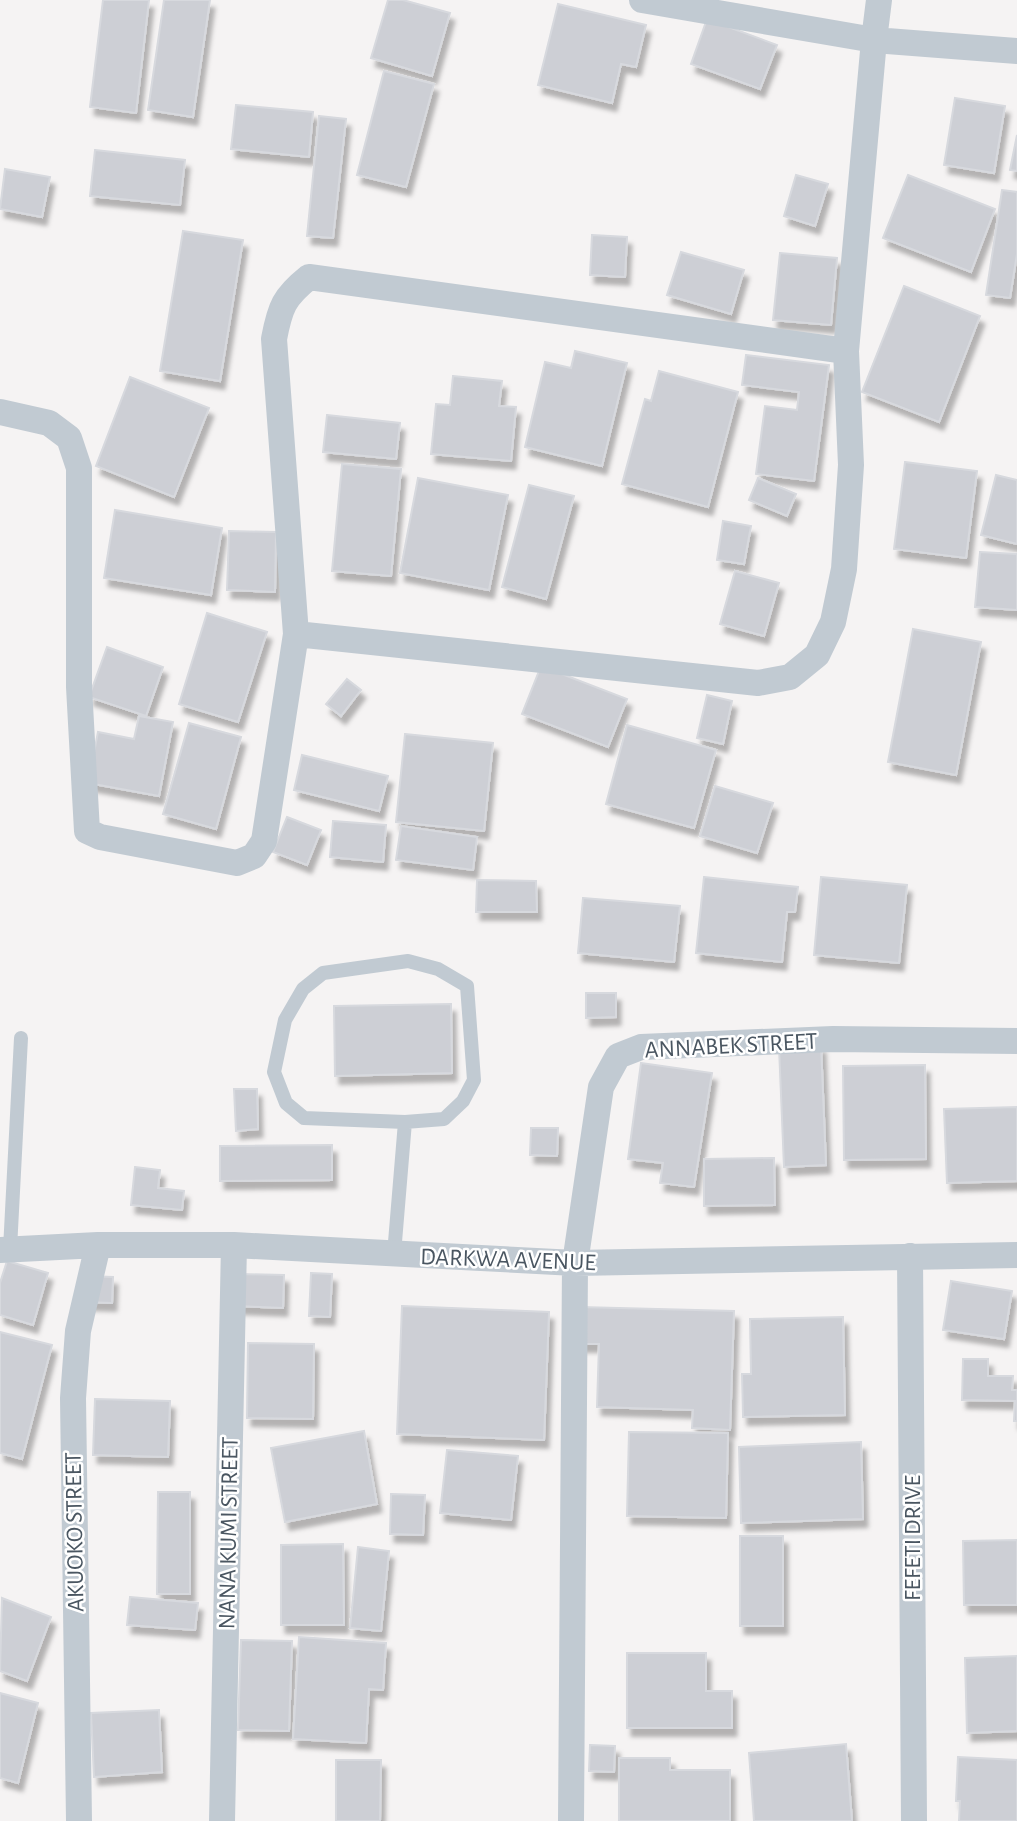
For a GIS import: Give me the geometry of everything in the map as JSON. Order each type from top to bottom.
[{"type":"street","points":[[642,0],[874,40],[1017,51]]},
{"type":"street","points":[[296,634],[758,683],[790,677],[817,655],[833,622],[844,569],[851,465],[846,351],[879,0]]},
{"type":"street","points":[[0,412],[49,423],[69,438],[79,468],[79,687],[87,831],[100,837],[237,863],[254,856],[264,841],[296,634],[274,339],[278,315],[288,295],[309,277],[846,351]]},
{"type":"street","name":"ANNABEK STREET","points":[[575,1263],[601,1087],[618,1056],[641,1047],[833,1039],[1017,1041]]},
{"type":"street","name":"DARKWA AVENUE","points":[[5,1249],[98,1245],[234,1245],[575,1263],[1017,1255]]},
{"type":"street","name":"AKUOKO STREET","points":[[79,1821],[73,1398],[78,1331],[98,1245]]},
{"type":"street","name":"NANA KUMI STREET","points":[[222,1821],[234,1245]]},
{"type":"street","name":"FEFETI DRIVE","points":[[910,1256],[915,1821]]},
{"type":"street","points":[[571,1821],[575,1263]]},
{"type":"lane","points":[[408,961],[438,969],[467,986],[474,1080],[463,1101],[444,1119],[405,1122],[304,1118],[286,1103],[274,1072],[285,1020],[303,989],[323,973],[408,961]]},
{"type":"lane","points":[[5,1249],[21,1038]]},
{"type":"lane","points":[[394,1254],[405,1122]]},
{"type":"building","points":[[103,0],[149,0],[136,113],[90,107]]},
{"type":"building","points":[[164,0],[210,0],[193,117],[148,110]]},
{"type":"building","points":[[388,0],[403,0],[450,13],[432,76],[371,58]]},
{"type":"building","points":[[558,4],[646,25],[636,67],[621,64],[612,103],[538,85]]},
{"type":"building","points":[[707,19],[777,45],[760,89],[691,64]]},
{"type":"building","points":[[384,71],[434,84],[406,187],[357,175]]},
{"type":"building","points":[[955,98],[1005,106],[994,173],[944,165]]},
{"type":"building","points":[[236,105],[313,112],[309,157],[231,149]]},
{"type":"building","points":[[319,116],[346,119],[333,238],[307,236]]},
{"type":"building","points":[[1017,135],[1017,171],[1010,170]]},
{"type":"building","points":[[95,150],[185,160],[180,205],[90,196]]},
{"type":"building","points":[[5,169],[50,177],[42,217],[0,209]]},
{"type":"building","points":[[796,175],[828,184],[815,226],[784,216]]},
{"type":"building","points":[[908,175],[995,209],[971,272],[883,238]]},
{"type":"building","points":[[1002,190],[1017,192],[1017,254],[1010,298],[986,295]]},
{"type":"building","points":[[183,231],[243,240],[220,381],[160,371]]},
{"type":"building","points":[[592,235],[627,237],[625,277],[590,275]]},
{"type":"building","points":[[681,252],[744,270],[731,314],[667,295]]},
{"type":"building","points":[[780,253],[837,258],[831,325],[773,320]]},
{"type":"building","points":[[904,286],[980,316],[939,422],[862,392]]},
{"type":"building","points":[[575,351],[627,363],[602,466],[525,447],[545,362],[571,368]]},
{"type":"building","points":[[746,355],[829,365],[814,481],[756,474],[765,406],[797,410],[799,392],[742,385]]},
{"type":"building","points":[[659,371],[738,392],[708,507],[622,484],[645,399],[651,401]]},
{"type":"building","points":[[453,376],[502,381],[499,406],[516,407],[511,461],[431,454],[436,404],[450,405]]},
{"type":"building","points":[[130,377],[209,408],[174,497],[96,466]]},
{"type":"building","points":[[327,415],[400,423],[396,459],[323,452]]},
{"type":"building","points":[[905,462],[977,471],[966,558],[894,549]]},
{"type":"building","points":[[342,464],[401,469],[391,576],[332,571]]},
{"type":"building","points":[[996,475],[1017,480],[1017,544],[981,535]]},
{"type":"building","points":[[418,478],[508,495],[489,590],[400,573]]},
{"type":"building","points":[[758,478],[796,494],[787,516],[749,500]]},
{"type":"building","points":[[529,485],[574,496],[546,599],[502,587]]},
{"type":"building","points":[[115,510],[222,528],[211,595],[104,578]]},
{"type":"building","points":[[723,521],[751,526],[744,564],[717,560]]},
{"type":"building","points":[[229,531],[276,532],[275,592],[227,590]]},
{"type":"building","points":[[980,552],[1017,554],[1017,610],[975,607]]},
{"type":"building","points":[[735,571],[779,583],[764,636],[720,624]]},
{"type":"building","points":[[207,613],[267,632],[238,722],[179,704]]},
{"type":"building","points":[[913,629],[981,642],[956,775],[888,762]]},
{"type":"building","points":[[107,647],[163,667],[146,716],[89,697]]},
{"type":"building","points":[[541,666],[627,699],[608,747],[522,714]]},
{"type":"building","points":[[347,679],[361,690],[341,716],[326,704]]},
{"type":"building","points":[[707,695],[732,701],[723,744],[697,738]]},
{"type":"building","points":[[139,716],[173,722],[159,796],[88,783],[98,732],[134,739]]},
{"type":"building","points":[[189,723],[241,737],[216,829],[163,814]]},
{"type":"building","points":[[627,725],[716,750],[694,828],[606,804]]},
{"type":"building","points":[[405,734],[493,743],[484,831],[396,822]]},
{"type":"building","points":[[302,755],[388,776],[379,811],[294,790]]},
{"type":"building","points":[[715,786],[773,803],[757,853],[700,836]]},
{"type":"building","points":[[287,817],[321,830],[307,865],[273,852]]},
{"type":"building","points":[[333,821],[386,825],[383,862],[330,857]]},
{"type":"building","points":[[401,826],[477,837],[473,870],[396,860]]},
{"type":"building","points":[[704,877],[798,887],[795,912],[787,912],[782,962],[696,953]]},
{"type":"building","points":[[821,877],[907,885],[899,963],[814,955]]},
{"type":"building","points":[[477,880],[536,881],[537,912],[476,912]]},
{"type":"building","points":[[583,898],[680,906],[674,962],[578,953]]},
{"type":"building","points":[[586,993],[616,993],[616,1017],[586,1018]]},
{"type":"building","points":[[451,1004],[452,1073],[335,1076],[334,1006]]},
{"type":"building","points":[[821,1045],[826,1165],[784,1167],[779,1047]]},
{"type":"building","points":[[641,1063],[712,1073],[694,1187],[660,1183],[663,1163],[628,1159]]},
{"type":"building","points":[[925,1065],[926,1159],[844,1160],[843,1066]]},
{"type":"building","points":[[234,1089],[257,1089],[258,1129],[236,1131]]},
{"type":"building","points":[[1017,1107],[1017,1181],[947,1183],[944,1109]]},
{"type":"building","points":[[531,1128],[558,1128],[557,1156],[530,1155]]},
{"type":"building","points":[[332,1145],[332,1180],[220,1181],[220,1146]]},
{"type":"building","points":[[774,1158],[775,1205],[704,1206],[704,1159]]},
{"type":"building","points":[[135,1167],[160,1170],[158,1188],[184,1191],[182,1210],[131,1205]]},
{"type":"building","points":[[7,1261],[48,1273],[33,1325],[0,1315],[0,1283]]},
{"type":"building","points":[[311,1273],[332,1274],[330,1317],[309,1316]]},
{"type":"building","points":[[238,1274],[284,1275],[283,1308],[237,1306]]},
{"type":"building","points":[[85,1276],[113,1277],[112,1303],[84,1302]]},
{"type":"building","points":[[951,1281],[1012,1291],[1004,1339],[943,1330]]},
{"type":"building","points":[[402,1306],[549,1312],[544,1440],[397,1434]]},
{"type":"building","points":[[580,1307],[734,1311],[730,1430],[692,1428],[693,1410],[597,1407],[599,1344],[578,1344]]},
{"type":"building","points":[[843,1317],[845,1415],[743,1417],[742,1374],[751,1374],[750,1319]]},
{"type":"building","points":[[0,1332],[52,1345],[22,1459],[0,1453]]},
{"type":"building","points":[[248,1343],[314,1344],[313,1419],[247,1418]]},
{"type":"building","points":[[963,1359],[988,1359],[988,1376],[1013,1376],[1012,1390],[1017,1390],[1017,1421],[1014,1421],[1015,1401],[962,1400]]},
{"type":"building","points":[[95,1399],[170,1401],[168,1457],[93,1455]]},
{"type":"building","points":[[364,1431],[377,1504],[285,1522],[271,1448]]},
{"type":"building","points":[[629,1432],[728,1433],[726,1518],[627,1516]]},
{"type":"building","points":[[861,1442],[863,1519],[741,1523],[739,1447]]},
{"type":"building","points":[[447,1450],[518,1456],[511,1520],[440,1513]]},
{"type":"building","points":[[158,1492],[190,1492],[190,1594],[157,1594]]},
{"type":"building","points":[[391,1494],[425,1495],[423,1535],[390,1534]]},
{"type":"building","points":[[740,1536],[783,1536],[783,1626],[740,1626]]},
{"type":"building","points":[[1017,1540],[1017,1605],[964,1605],[963,1541]]},
{"type":"building","points":[[343,1544],[344,1625],[281,1625],[281,1545]]},
{"type":"building","points":[[358,1547],[389,1551],[381,1631],[350,1628]]},
{"type":"building","points":[[130,1597],[198,1603],[195,1630],[127,1625]]},
{"type":"building","points":[[2,1598],[51,1617],[27,1681],[0,1671]]},
{"type":"building","points":[[299,1637],[386,1643],[383,1690],[369,1689],[366,1743],[293,1739]]},
{"type":"building","points":[[241,1640],[292,1641],[289,1731],[238,1730]]},
{"type":"building","points":[[627,1653],[706,1653],[706,1691],[732,1691],[732,1728],[627,1728]]},
{"type":"building","points":[[1017,1656],[1017,1731],[967,1733],[965,1658]]},
{"type":"building","points":[[0,1693],[38,1703],[18,1783],[0,1778]]},
{"type":"building","points":[[159,1710],[162,1772],[94,1777],[91,1713]]},
{"type":"building","points":[[846,1744],[852,1821],[754,1821],[749,1753]]},
{"type":"building","points":[[590,1745],[615,1746],[614,1772],[589,1771]]},
{"type":"building","points":[[958,1757],[1017,1760],[1017,1821],[959,1821],[960,1801],[956,1801]]},
{"type":"building","points":[[619,1758],[670,1758],[670,1770],[730,1770],[730,1821],[619,1821]]},
{"type":"building","points":[[336,1760],[381,1760],[380,1821],[336,1821]]}]
